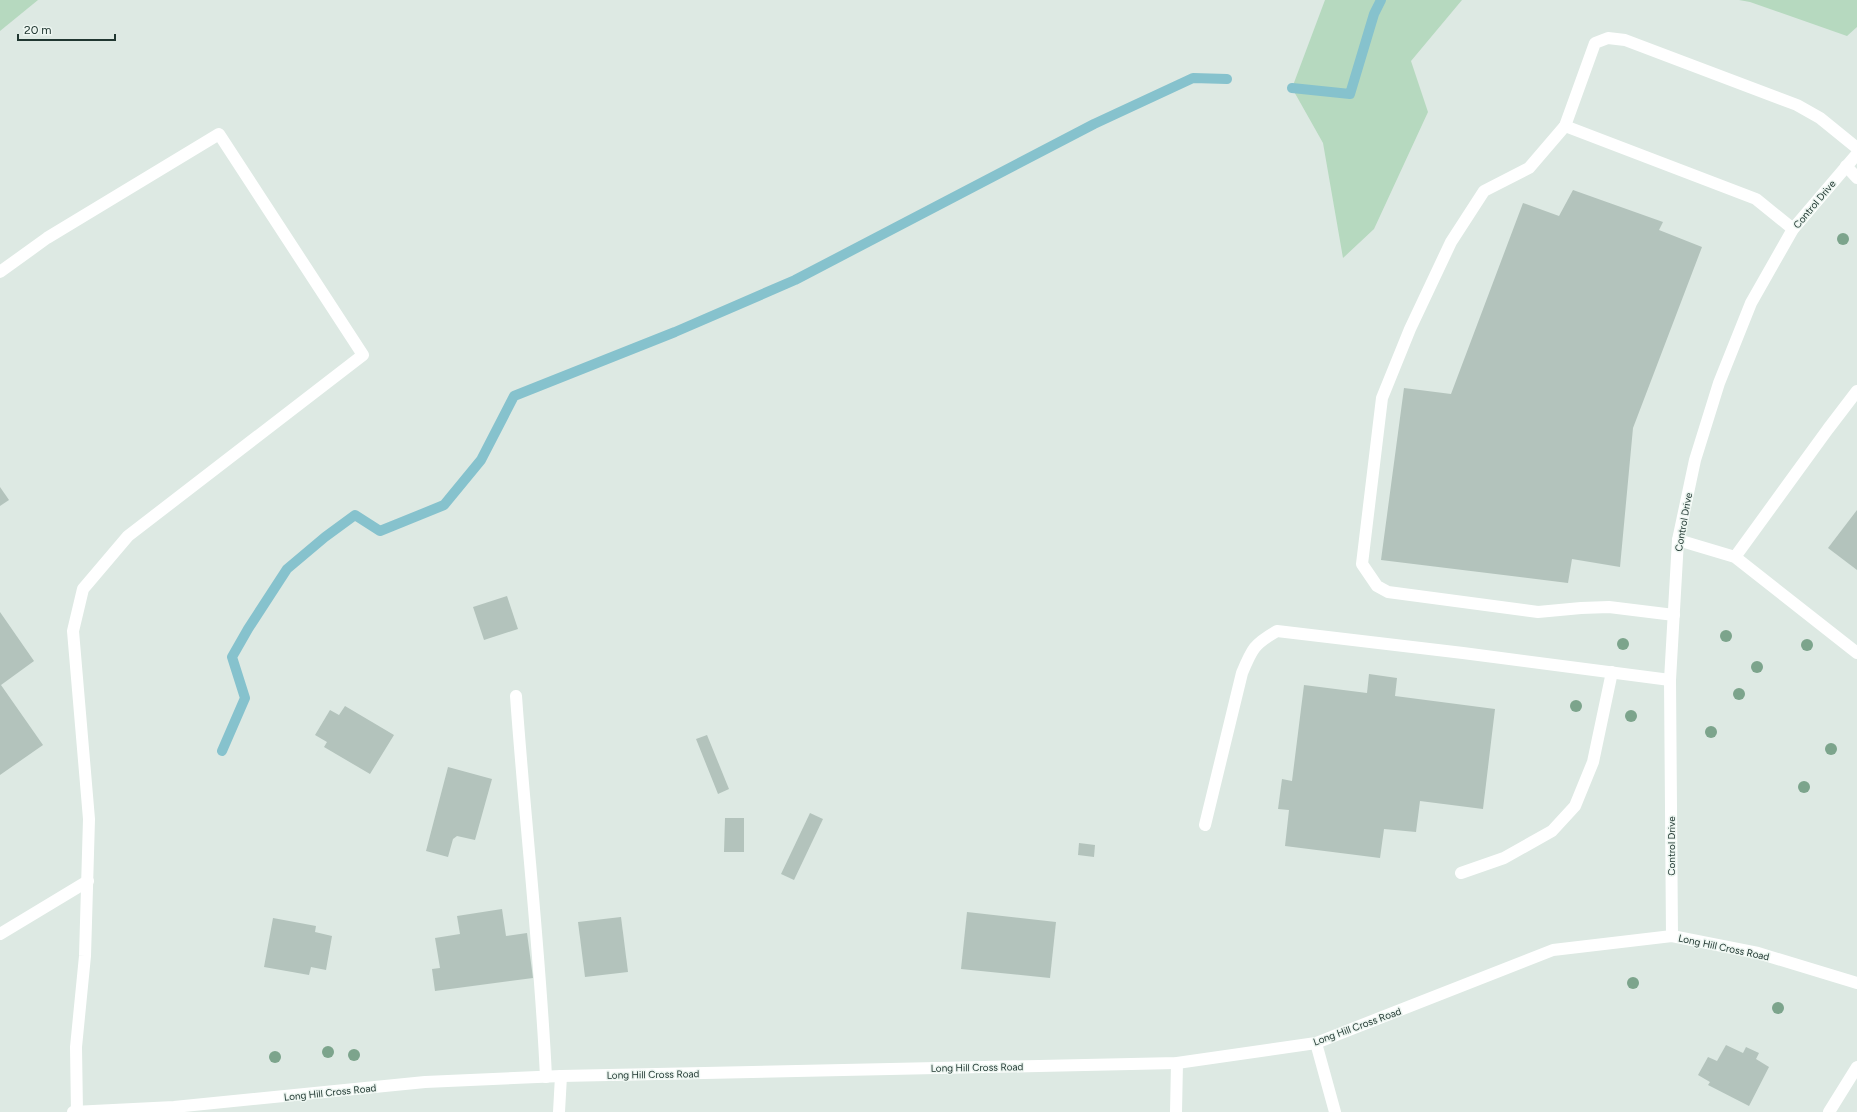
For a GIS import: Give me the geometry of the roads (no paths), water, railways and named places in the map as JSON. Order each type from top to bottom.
[{"type":"street","points":[[1674,615],[1609,607],[1538,612],[1388,592],[1377,586],[1362,564],[1382,398],[1410,329],[1451,242],[1484,191],[1529,168],[1565,126],[1595,43],[1608,38],[1625,40],[1797,105],[1820,118],[1857,148]]},
{"type":"street","points":[[1565,126],[1756,199],[1793,229]]},
{"type":"street","points":[[0,272],[47,238],[219,134],[363,355],[128,536],[83,589],[73,631],[89,819],[85,956],[76,1047],[77,1112]]},
{"type":"street","name":"Control Drive","points":[[1672,936],[1670,680],[1678,540],[1695,460],[1720,383],[1751,303],[1793,229],[1857,154]]},
{"type":"street","points":[[1846,166],[1857,178]]},
{"type":"street","points":[[1735,557],[1857,391]]},
{"type":"street","points":[[1678,540],[1735,557],[1857,653]]},
{"type":"street","points":[[1206,825],[1242,673],[1251,651],[1261,640],[1277,631],[1670,680]]},
{"type":"street","points":[[1461,873],[1504,858],[1552,831],[1575,806],[1593,762],[1612,672]]},
{"type":"street","points":[[516,696],[522,783],[535,906],[546,1077]]},
{"type":"street","points":[[0,934],[88,881]]},
{"type":"street","name":"Long Hill Cross Road","points":[[73,1112],[174,1107],[425,1082],[560,1076],[1177,1063],[1316,1043],[1553,950],[1672,936],[1758,952],[1857,983]]},
{"type":"street","points":[[1316,1043],[1336,1112]]},
{"type":"street","points":[[1176,1112],[1177,1063]]},
{"type":"street","points":[[1828,1112],[1852,1084],[1857,1067]]},
{"type":"street","points":[[559,1112],[560,1076]]},
{"type":"waterway","points":[[1292,88],[1350,94],[1374,14],[1381,0]]},
{"type":"waterway","points":[[222,751],[245,698],[232,657],[248,629],[287,569],[325,537],[355,515],[380,531],[444,505],[481,460],[514,396],[675,332],[795,280],[1094,124],[1193,78],[1227,79]]}]
